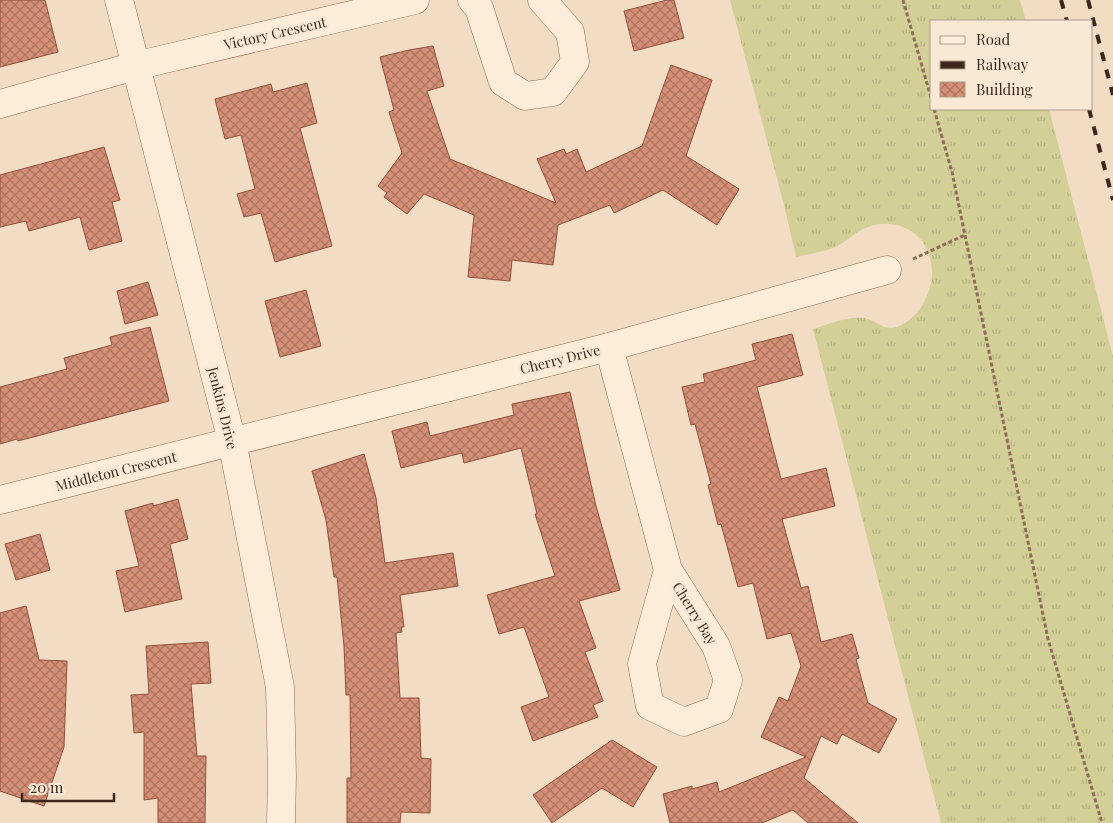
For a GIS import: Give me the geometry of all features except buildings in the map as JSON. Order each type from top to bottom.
[{"type":"street","name":"Jenkins Drive","points":[[118,0],[232,441],[280,687],[281,823]]},
{"type":"street","name":"Victory Crescent","points":[[0,104],[135,66],[415,0]]},
{"type":"street","points":[[472,0],[479,8],[503,82],[524,96],[553,92],[575,62],[570,32],[542,0]]},
{"type":"street","name":"Cherry Drive","points":[[232,441],[609,347],[887,270]]},
{"type":"street","name":"Cherry Bay","points":[[609,347],[668,570],[716,646],[728,680],[719,710],[684,722],[650,706],[642,664],[668,570]]},
{"type":"street","name":"Middleton Crescent","points":[[0,500],[232,441]]},
{"type":"path","points":[[903,0],[930,95]]},
{"type":"path","points":[[934,110],[952,172],[1048,639],[1102,823]]},
{"type":"path","points":[[887,270],[965,235]]},
{"type":"green space","points":[[730,0],[1020,0],[1026,20],[930,20],[930,110],[1049,110],[1113,356],[1113,823],[941,823],[813,329],[851,318],[869,319],[882,326],[891,328],[903,324],[919,310],[929,291],[932,277],[930,258],[927,249],[916,235],[901,226],[892,224],[875,225],[866,228],[836,247],[796,257]]},
{"type":"railway","points":[[1061,0],[1067,20]]},
{"type":"railway","points":[[1088,0],[1113,95]]},
{"type":"railway","points":[[1089,110],[1113,200]]}]
